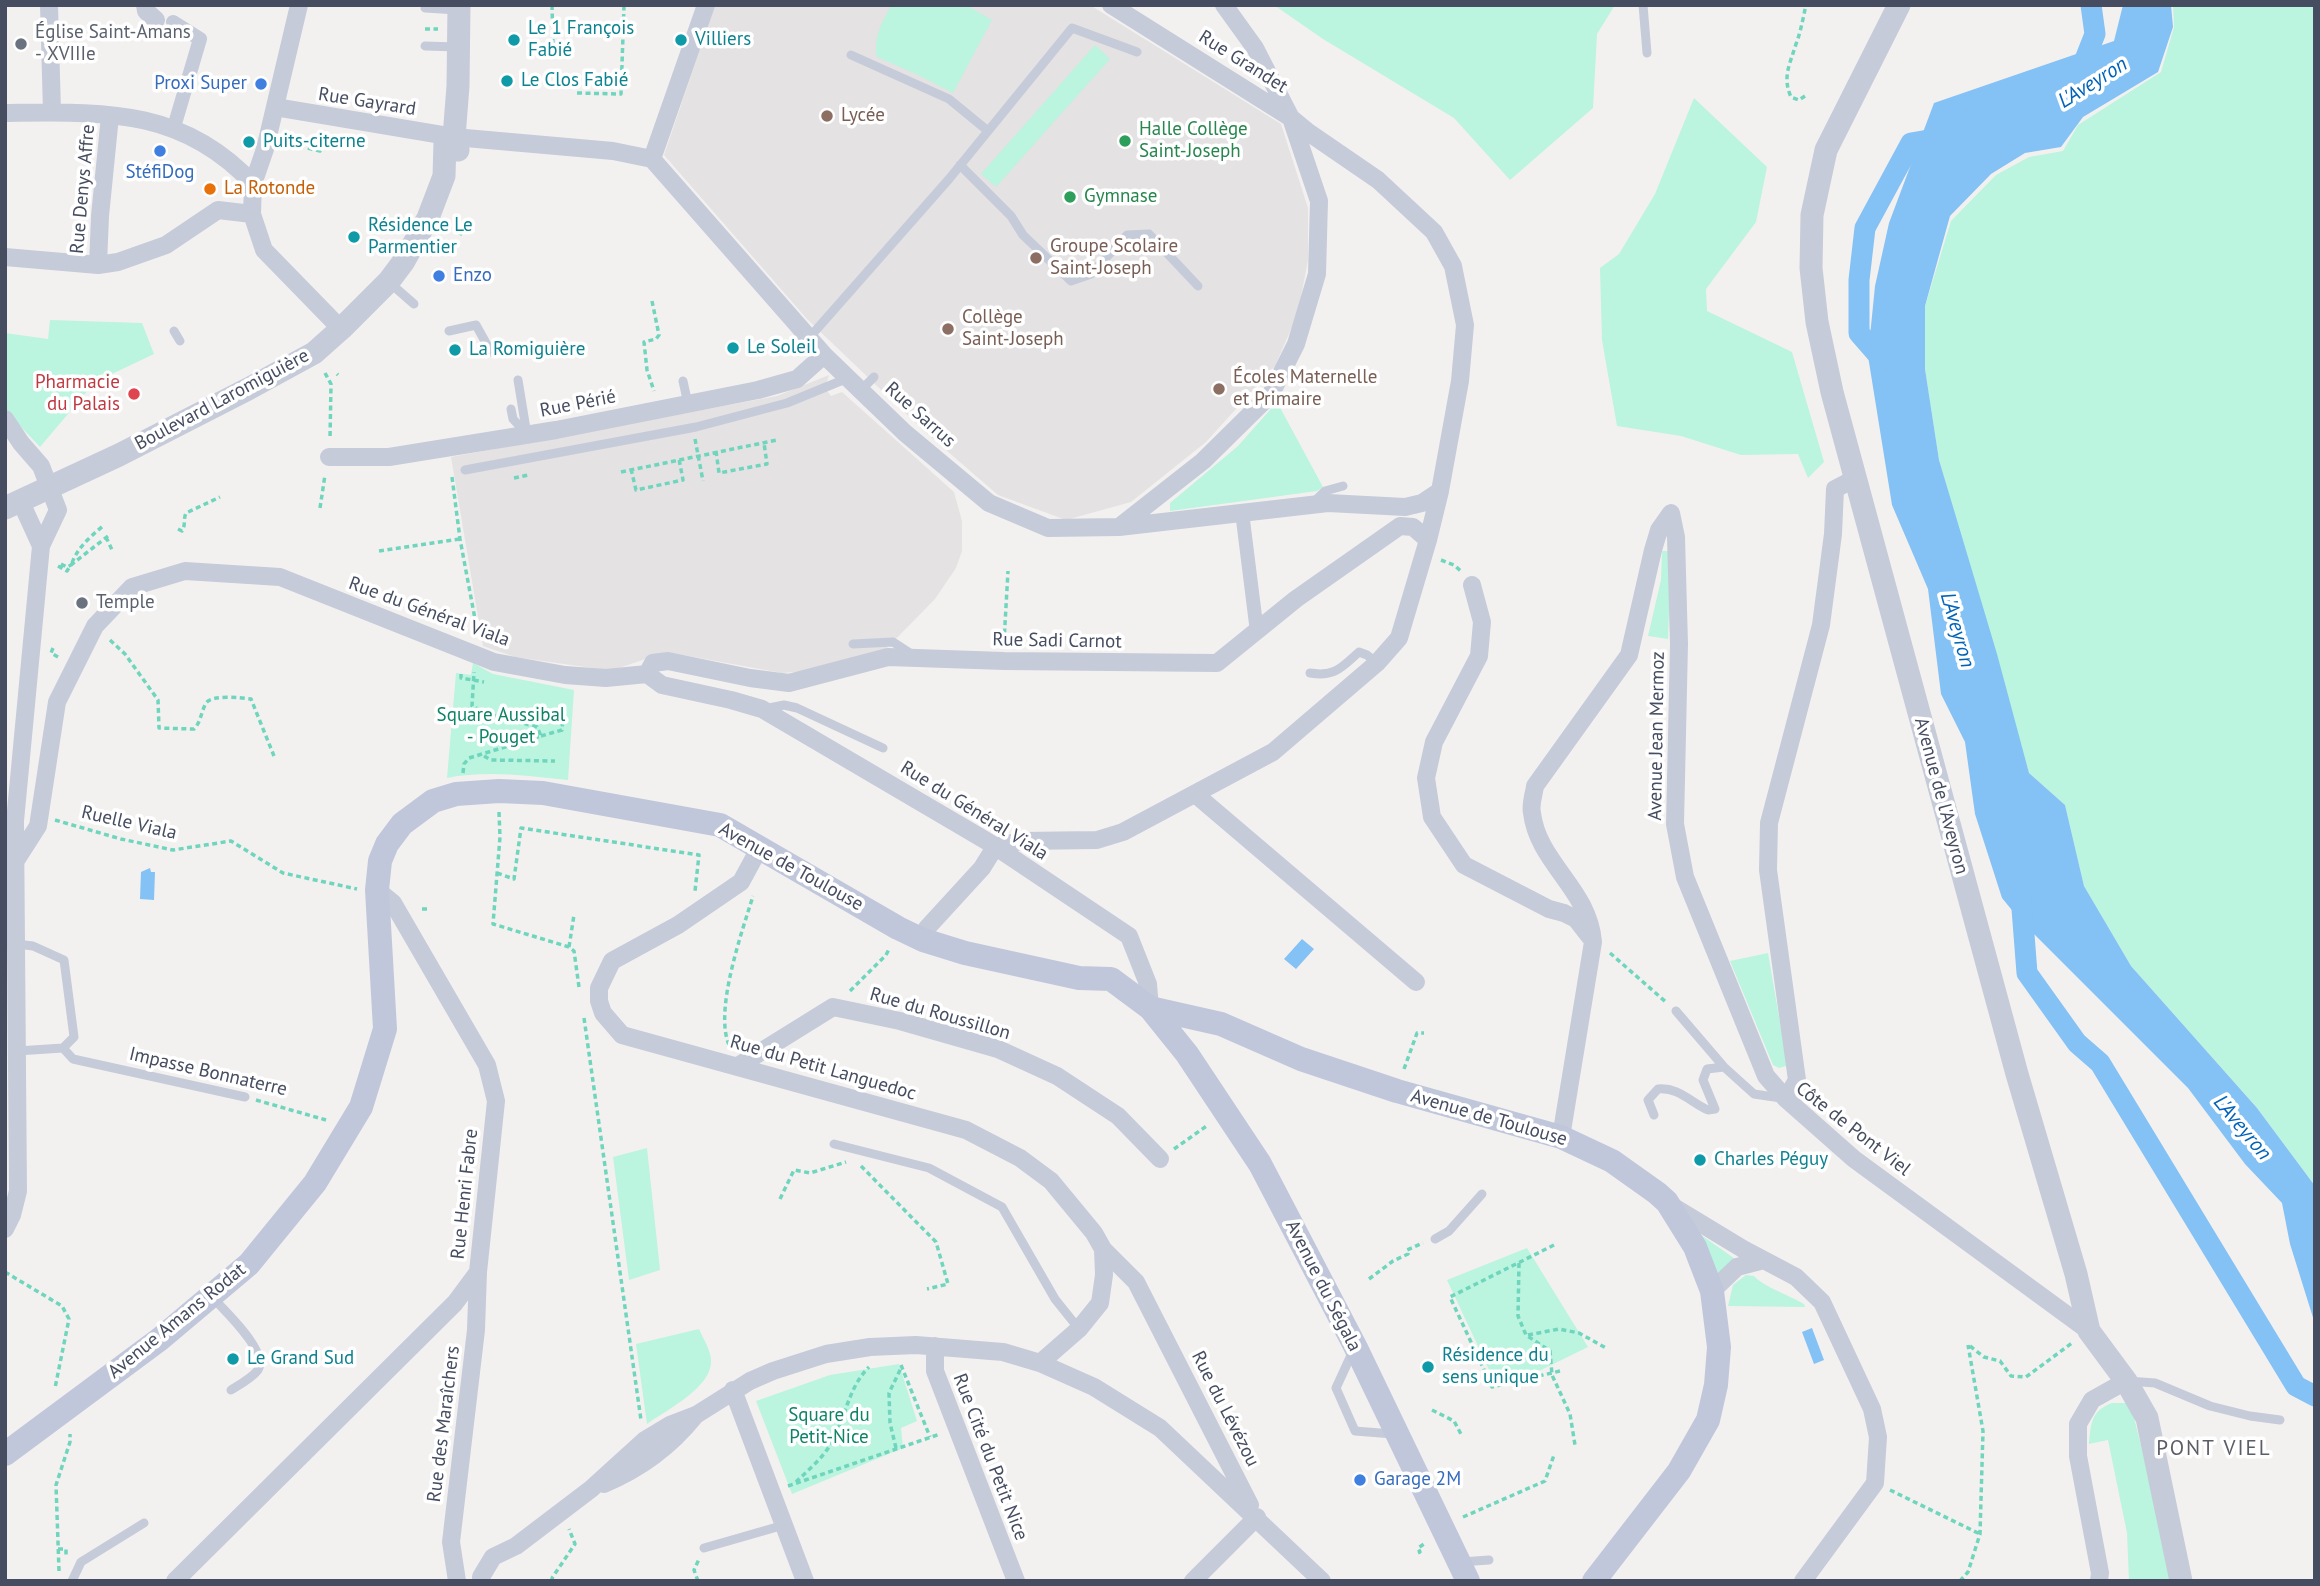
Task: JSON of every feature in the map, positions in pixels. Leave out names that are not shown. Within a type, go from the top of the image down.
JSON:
[{"type":"main road","name":"Avenue de Toulouse","points":[[414,813],[433,801],[456,794],[499,791],[543,793],[720,825],[923,940],[965,953],[1079,978],[1111,979],[1142,1004],[1221,1024],[1301,1059],[1397,1091],[1561,1137],[1612,1161],[1667,1202],[1695,1247],[1712,1291],[1719,1347],[1716,1385],[1708,1420],[1679,1471],[1594,1581]]},
{"type":"main road","name":"Avenue Amans Rodat","points":[[5,1454],[160,1339],[249,1264],[315,1183],[360,1107],[384,1029],[366,890],[387,844],[401,824],[414,813]]},
{"type":"main road","name":"Avenue du Ségala","points":[[1142,1004],[1187,1054],[1219,1117],[1260,1164],[1355,1346],[1463,1571]]},
{"type":"street","points":[[49,5],[52,112]]},
{"type":"street","points":[[299,5],[275,107],[269,150],[253,184],[252,214],[264,250],[341,329]]},
{"type":"street","points":[[459,8],[454,137],[613,150],[652,159],[706,5]]},
{"type":"street","name":"Rue Grandet","points":[[1111,5],[1272,95]]},
{"type":"street","name":"Rue Grandet","points":[[1119,527],[1203,461],[1271,394],[1296,344],[1317,274],[1319,201],[1291,118],[1272,95],[1255,48],[1224,5]]},
{"type":"street","name":"Avenue de l'Aveyron","points":[[1899,5],[1826,150],[1812,210],[1811,268],[1817,322],[1832,392],[2014,1062],[2076,1274],[2089,1331],[2126,1381],[2147,1419],[2181,1581]]},
{"type":"street","points":[[158,16],[200,39],[174,127]]},
{"type":"street","name":"Rue Gayrard","points":[[275,107],[454,137]]},
{"type":"street","points":[[5,113],[52,112],[110,116],[174,127],[236,166],[253,184]]},
{"type":"street","name":"Rue Denys Affre","points":[[98,265],[110,116]]},
{"type":"street","points":[[923,940],[928,928],[982,868],[995,847],[1021,841],[1097,840],[1123,832],[1273,752],[1377,663],[1399,638],[1440,491],[1460,381],[1465,325],[1453,266],[1434,232],[1378,180],[1291,118]]},
{"type":"street","name":"Boulevard Laromiguière","points":[[13,504],[119,455],[314,353],[389,282],[404,261],[428,218],[444,176],[445,142],[454,137]]},
{"type":"street","name":"Rue Sarrus","points":[[652,159],[824,355],[905,433],[989,503],[1048,528],[1119,527],[1328,503],[1405,507],[1422,503],[1440,491]]},
{"type":"street","points":[[5,257],[98,265],[118,262],[166,245],[218,210],[252,214]]},
{"type":"street","name":"Rue Périé","points":[[327,463],[389,457],[527,435],[758,390],[797,379],[824,355]]},
{"type":"street","points":[[5,419],[41,466],[58,510]]},
{"type":"street","points":[[5,1229],[12,1216],[18,1191],[17,1045],[11,1005],[16,944],[15,862],[19,761],[41,546],[75,474]]},
{"type":"street","points":[[1786,1098],[1797,1080],[1768,870],[1769,823],[1821,625],[1833,534],[1835,489],[1856,478]]},
{"type":"street","points":[[13,504],[41,546]]},
{"type":"street","points":[[1389,506],[1399,511],[1402,521],[1400,526],[1413,527],[1426,545]]},
{"type":"street","points":[[1241,512],[1257,632]]},
{"type":"street","name":"Avenue Jean Mermoz","points":[[1561,1137],[1600,946],[1583,902],[1538,839],[1531,811],[1535,786],[1629,655],[1653,550],[1659,530],[1671,513],[1676,537],[1679,644],[1675,824],[1685,877],[1766,1076],[1786,1098]]},
{"type":"street","name":"Rue Sadi Carnot","points":[[647,674],[653,663],[668,661],[789,683],[888,657],[1217,663],[1296,598],[1400,526]]},
{"type":"street","name":"Rue du Général Viala","points":[[15,862],[38,826],[57,702],[95,626],[132,587],[185,571],[279,578],[494,662],[565,675],[606,678],[647,674],[662,685],[762,709],[995,847],[1129,936],[1148,984],[1142,1004]]},
{"type":"street","points":[[1472,585],[1482,622],[1479,656],[1434,742],[1426,778],[1432,817],[1464,865],[1549,909],[1576,919],[1600,946]]},
{"type":"street","points":[[1195,794],[1416,982]]},
{"type":"street","name":"Rue du Petit Languedoc","points":[[760,847],[741,882],[678,925],[612,961],[599,988],[598,1001],[603,1013],[622,1035],[966,1130],[1020,1158],[1051,1181],[1094,1233],[1103,1249]]},
{"type":"street","name":"Rue Henri Fabre","points":[[175,1581],[455,1303],[478,1272],[496,1101],[487,1065],[393,903],[366,890]]},
{"type":"street","name":"Rue du Roussillon","points":[[738,1066],[833,1007],[900,1021],[998,1049],[1057,1076],[1118,1116],[1160,1158]]},
{"type":"street","name":"Côte de Pont Viel","points":[[1786,1098],[1854,1159],[2089,1331]]},
{"type":"street","points":[[1667,1202],[1796,1277],[1822,1302],[1872,1409],[1878,1437],[1875,1483],[1803,1581]]},
{"type":"street","points":[[1040,1363],[1079,1329],[1100,1303],[1104,1275],[1103,1249]]},
{"type":"street","name":"Rue du Lévézou","points":[[1103,1249],[1136,1282],[1257,1517]]},
{"type":"street","points":[[1712,1291],[1737,1267],[1763,1260]]},
{"type":"street","name":"Rue des Maraîchers","points":[[457,1581],[451,1542],[476,1330],[478,1272]]},
{"type":"street","points":[[478,1579],[502,1567],[516,1546],[591,1489],[645,1440],[670,1425],[696,1415],[733,1390],[773,1371],[826,1354],[893,1345],[1003,1352],[1040,1363],[1094,1387],[1160,1428],[1322,1581]]},
{"type":"street","name":"Rue Cité du Petit Nice","points":[[935,1346],[935,1371],[1016,1581]]},
{"type":"street","points":[[2099,1581],[2100,1573],[2078,1456],[2078,1424],[2092,1400],[2126,1381]]},
{"type":"street","points":[[733,1390],[805,1581]]},
{"type":"street","points":[[591,1489],[619,1478],[642,1464],[678,1438],[696,1415]]},
{"type":"street","points":[[1193,1581],[1257,1517]]},
{"type":"lane","points":[[1643,5],[1647,53]]},
{"type":"lane","points":[[425,8],[459,8]]},
{"type":"lane","points":[[809,338],[960,165],[1072,28],[1137,52]]},
{"type":"lane","points":[[425,46],[458,47]]},
{"type":"lane","points":[[851,55],[949,99],[988,131]]},
{"type":"lane","points":[[960,165],[1011,216],[1023,235],[1071,281],[1091,274],[1127,235],[1149,234],[1198,286]]},
{"type":"lane","points":[[389,282],[414,304]]},
{"type":"lane","points":[[449,331],[476,325],[491,352]]},
{"type":"lane","points":[[174,331],[180,341]]},
{"type":"lane","points":[[465,470],[696,427],[874,377]]},
{"type":"lane","points":[[518,380],[527,435]]},
{"type":"lane","points":[[683,381],[688,404]]},
{"type":"lane","points":[[511,409],[513,419],[527,435]]},
{"type":"lane","points":[[1312,504],[1325,491],[1343,486]]},
{"type":"lane","points":[[853,644],[893,642],[917,658]]},
{"type":"lane","points":[[1310,673],[1336,673],[1359,652],[1377,663]]},
{"type":"lane","points":[[762,709],[784,705],[797,708],[883,748]]},
{"type":"lane","points":[[16,944],[33,946],[64,960],[74,1037],[63,1048],[17,1045]]},
{"type":"lane","name":"Côte de Pont Viel","points":[[1676,1011],[1724,1067],[1754,1094],[1786,1098]]},
{"type":"lane","name":"Impasse Bonnaterre","points":[[63,1048],[73,1059],[245,1097]]},
{"type":"lane","points":[[1654,1115],[1648,1100],[1658,1089],[1678,1091],[1708,1111],[1715,1109],[1703,1080],[1707,1069],[1724,1067]]},
{"type":"lane","points":[[834,1144],[929,1168],[1002,1207],[1055,1299],[1079,1329]]},
{"type":"lane","points":[[1435,1238],[1449,1231],[1482,1194]]},
{"type":"lane","points":[[211,1296],[257,1349],[261,1362],[258,1371],[231,1390]]},
{"type":"lane","points":[[1355,1346],[1336,1388],[1355,1431],[1399,1435]]},
{"type":"lane","points":[[2126,1381],[2155,1383],[2210,1406],[2280,1420]]},
{"type":"lane","points":[[72,1581],[81,1562],[144,1523]]},
{"type":"lane","points":[[704,1548],[784,1525]]},
{"type":"lane","points":[[1463,1571],[1489,1560]]},
{"type":"path","points":[[552,5],[553,46]]},
{"type":"path","points":[[577,93],[621,94],[624,6],[599,5]]},
{"type":"path","points":[[1776,5],[1783,5]]},
{"type":"path","points":[[1805,96],[1799,100],[1791,97],[1785,85],[1787,68],[1797,43],[1806,5]]},
{"type":"path","points":[[282,142],[320,152],[328,145]]},
{"type":"path","points":[[652,301],[659,335],[656,339],[644,342],[647,370],[654,394]]},
{"type":"path","points":[[325,373],[331,384],[331,435]]},
{"type":"path","points":[[696,427],[703,481]]},
{"type":"path","points":[[621,472],[778,440]]},
{"type":"path","points":[[716,452],[719,473],[767,464],[764,443]]},
{"type":"path","points":[[631,469],[636,490],[683,480],[679,459]]},
{"type":"path","points":[[320,508],[327,463]]},
{"type":"path","points":[[450,469],[477,633]]},
{"type":"path","points":[[514,478],[527,475]]},
{"type":"path","points":[[178,529],[183,531],[185,527],[186,513],[220,497]]},
{"type":"path","points":[[71,565],[75,553],[103,526]]},
{"type":"path","points":[[59,564],[67,567],[71,565],[107,537],[113,552]]},
{"type":"path","points":[[379,551],[460,540]]},
{"type":"path","points":[[1426,545],[1433,557],[1454,565],[1472,585]]},
{"type":"path","points":[[1003,650],[1008,571]]},
{"type":"path","points":[[95,626],[125,654],[158,700],[159,728],[194,729],[199,724],[207,702],[213,699],[251,699],[274,756]]},
{"type":"path","points":[[473,667],[476,680],[471,698],[472,706],[486,713],[537,727],[541,736]]},
{"type":"path","points":[[461,674],[461,678],[484,682]]},
{"type":"path","points":[[463,783],[464,764],[469,758],[484,756],[562,730],[563,717],[559,715]]},
{"type":"path","points":[[484,756],[491,760],[555,761]]},
{"type":"path","points":[[499,809],[500,837],[493,924],[569,947],[574,951],[579,990]]},
{"type":"path","name":"Ruelle Viala","points":[[53,819],[121,839],[173,850],[231,841],[283,873],[366,890]]},
{"type":"path","points":[[497,873],[514,879],[521,828],[699,856],[694,900]]},
{"type":"path","points":[[738,1066],[725,1037],[724,1005],[749,910]]},
{"type":"path","points":[[569,947],[574,915]]},
{"type":"path","points":[[1600,946],[1676,1011]]},
{"type":"path","points":[[847,994],[886,955]]},
{"type":"path","points":[[583,1017],[645,1440]]},
{"type":"path","points":[[1397,1091],[1417,1033],[1424,1033]]},
{"type":"path","name":"Impasse Bonnaterre","points":[[245,1097],[349,1126]]},
{"type":"path","points":[[1160,1158],[1219,1117]]},
{"type":"path","points":[[780,1199],[794,1170],[810,1173],[854,1160],[936,1242],[948,1284],[927,1289]]},
{"type":"path","points":[[1370,1279],[1393,1261],[1408,1254],[1407,1250],[1435,1238]]},
{"type":"path","points":[[1554,1245],[1450,1297],[1492,1387],[1560,1371]]},
{"type":"path","points":[[1519,1263],[1518,1316],[1526,1335],[1550,1351],[1552,1375],[1570,1414],[1575,1445]]},
{"type":"path","points":[[5,1272],[62,1306],[69,1318],[54,1396]]},
{"type":"path","points":[[1526,1335],[1559,1329],[1579,1333],[1605,1348]]},
{"type":"path","points":[[1960,1581],[1968,1572],[1980,1534],[1983,1431],[1968,1345],[1984,1357],[2000,1361],[2011,1376],[2026,1377],[2089,1331]]},
{"type":"path","points":[[892,1365],[902,1364]]},
{"type":"path","points":[[902,1364],[930,1437]]},
{"type":"path","points":[[896,1448],[890,1423],[889,1393],[902,1364]]},
{"type":"path","points":[[795,1484],[829,1448],[858,1378],[870,1365],[860,1367]]},
{"type":"path","points":[[1432,1409],[1454,1421],[1462,1436]]},
{"type":"path","points":[[60,1581],[56,1485],[70,1442],[70,1433]]},
{"type":"path","points":[[773,1491],[943,1434]]},
{"type":"path","points":[[1463,1517],[1545,1481],[1554,1455]]},
{"type":"path","points":[[1875,1483],[1980,1534]]},
{"type":"path","points":[[553,1581],[552,1578],[576,1544],[568,1530],[579,1522]]},
{"type":"path","points":[[1418,1553],[1418,1548],[1424,1544]]},
{"type":"path","points":[[698,1581],[694,1570],[704,1548]]},
{"type":"path","points":[[58,1549],[66,1551]]},
{"type":"shaded area","name":"Groupe Scolaire Saint-Joseph","points":[[715,5],[1090,5],[1281,124],[1308,208],[1308,260],[1298,313],[1275,366],[1206,442],[1131,502],[1066,520],[998,495],[924,431],[807,319],[664,155]]},
{"type":"shaded area","points":[[829,375],[825,388],[831,396],[842,392],[954,492],[962,521],[962,551],[956,568],[935,599],[885,650],[807,671],[782,673],[666,652],[616,669],[599,669],[515,657],[483,646],[451,457],[777,396]]},
{"type":"green space","points":[[892,5],[966,5],[992,20],[953,93],[877,57],[877,36]]},
{"type":"green space","points":[[1274,5],[1615,5],[1597,34],[1593,108],[1510,180],[1454,118],[1323,39]]},
{"type":"green space","points":[[2173,5],[2315,5],[2315,1186],[2257,1108],[2131,966],[2084,886],[2065,805],[2029,773],[1939,460],[1925,369],[1925,306],[1951,221],[1996,175],[2029,157],[2063,151],[2078,125],[2161,72],[2174,27]]},
{"type":"green space","points":[[1095,45],[1110,59],[996,187],[981,174]]},
{"type":"green space","points":[[1694,98],[1767,167],[1756,222],[1706,289],[1707,311],[1792,352],[1824,462],[1808,478],[1798,454],[1741,455],[1681,436],[1617,426],[1602,340],[1600,268],[1619,254],[1655,194]]},
{"type":"green space","points":[[50,320],[142,323],[154,354],[95,382],[40,447],[5,410],[5,333],[48,339]]},
{"type":"green space","points":[[1277,402],[1323,487],[1317,491],[1170,511],[1170,503],[1238,446]]},
{"type":"green space","points":[[1662,551],[1668,551],[1668,639],[1648,636],[1661,580]]},
{"type":"green space","name":"Square Aussibal - Pouget","points":[[473,663],[493,674],[574,690],[568,780],[492,774],[447,778],[456,673],[471,675]]},
{"type":"green space","points":[[1768,953],[1786,1057],[1786,1066],[1779,1068],[1773,1065],[1730,961]]},
{"type":"green space","points":[[647,1148],[660,1270],[629,1280],[613,1157]]},
{"type":"green space","points":[[1694,1230],[1738,1261],[1715,1276]]},
{"type":"green space","points":[[1527,1248],[1588,1347],[1541,1370],[1492,1376],[1447,1280]]},
{"type":"green space","points":[[1746,1275],[1754,1276],[1805,1307],[1728,1306],[1733,1285]]},
{"type":"green space","points":[[699,1329],[711,1356],[710,1370],[687,1397],[647,1424],[636,1344]]},
{"type":"green space","name":"Square du Petit-Nice","points":[[899,1364],[917,1421],[901,1428],[903,1448],[792,1494],[756,1401],[830,1375]]},
{"type":"green space","points":[[2112,1403],[2126,1403],[2133,1414],[2171,1581],[2129,1581],[2127,1533],[2108,1440],[2089,1444],[2093,1419],[2100,1410]]},
{"type":"water","name":"L'Aveyron","points":[[2123,5],[2171,5],[2173,27],[2158,72],[2083,117],[2061,147],[2025,153],[1991,174],[1950,216],[1925,306],[1925,369],[1939,460],[1997,654],[2029,773],[2065,805],[2084,886],[2131,966],[2257,1108],[2315,1186],[2315,1324],[2290,1244],[2282,1203],[2245,1164],[2188,1088],[2020,920],[2002,898],[1975,814],[1965,742],[1941,694],[1928,589],[1892,505],[1868,356],[1875,286],[1889,223],[1934,103],[2114,41]]},
{"type":"water","points":[[150,868],[151,872],[155,872],[154,900],[140,899],[141,872]]},
{"type":"water","points":[[1302,939],[1314,949],[1296,969],[1284,959]]},
{"type":"water","points":[[1812,1328],[1824,1360],[1814,1364],[1802,1332]]},
{"type":"waterway","name":"L'Aveyron","points":[[2078,77],[2095,34],[2091,5]]},
{"type":"waterway","points":[[1886,364],[1859,333],[1859,280],[1865,228],[1911,143],[1946,137]]},
{"type":"waterway","points":[[2021,896],[2027,973],[2077,1043],[2100,1063],[2296,1386],[2315,1396]]},
{"type":"place","name":"Le 1 François Fabié","points":[[514,40]]},
{"type":"place","name":"Villiers","points":[[681,40]]},
{"type":"place","name":"Église Saint-Amans - XVIIIe","points":[[21,44]]},
{"type":"place","name":"Le Clos Fabié","points":[[507,81]]},
{"type":"place","name":"Proxi Super","points":[[261,84]]},
{"type":"place","name":"Lycée","points":[[827,116]]},
{"type":"place","name":"Halle Collège Saint-Joseph","points":[[1125,141]]},
{"type":"place","name":"Puits-citerne","points":[[249,142]]},
{"type":"place","name":"StéfiDog","points":[[160,151]]},
{"type":"place","name":"La Rotonde","points":[[210,189]]},
{"type":"place","name":"Gymnase","points":[[1070,197]]},
{"type":"place","name":"Résidence Le Parmentier","points":[[354,237]]},
{"type":"place","name":"Groupe Scolaire Saint-Joseph","points":[[1036,258]]},
{"type":"place","name":"Enzo","points":[[439,276]]},
{"type":"place","name":"Collège Saint-Joseph","points":[[948,329]]},
{"type":"place","name":"Le Soleil","points":[[733,348]]},
{"type":"place","name":"La Romiguière","points":[[455,350]]},
{"type":"place","name":"Écoles Maternelle et Primaire","points":[[1219,389]]},
{"type":"place","name":"Pharmacie du Palais","points":[[134,394]]},
{"type":"place","name":"Temple","points":[[82,603]]},
{"type":"place","name":"Charles Péguy","points":[[1700,1160]]},
{"type":"place","name":"Le Grand Sud","points":[[233,1359]]},
{"type":"place","name":"Résidence du sens unique","points":[[1428,1367]]},
{"type":"place","name":"Garage 2M","points":[[1360,1480]]},
{"type":"district","name":"PONT VIEL","points":[[2214,1449]]}]
